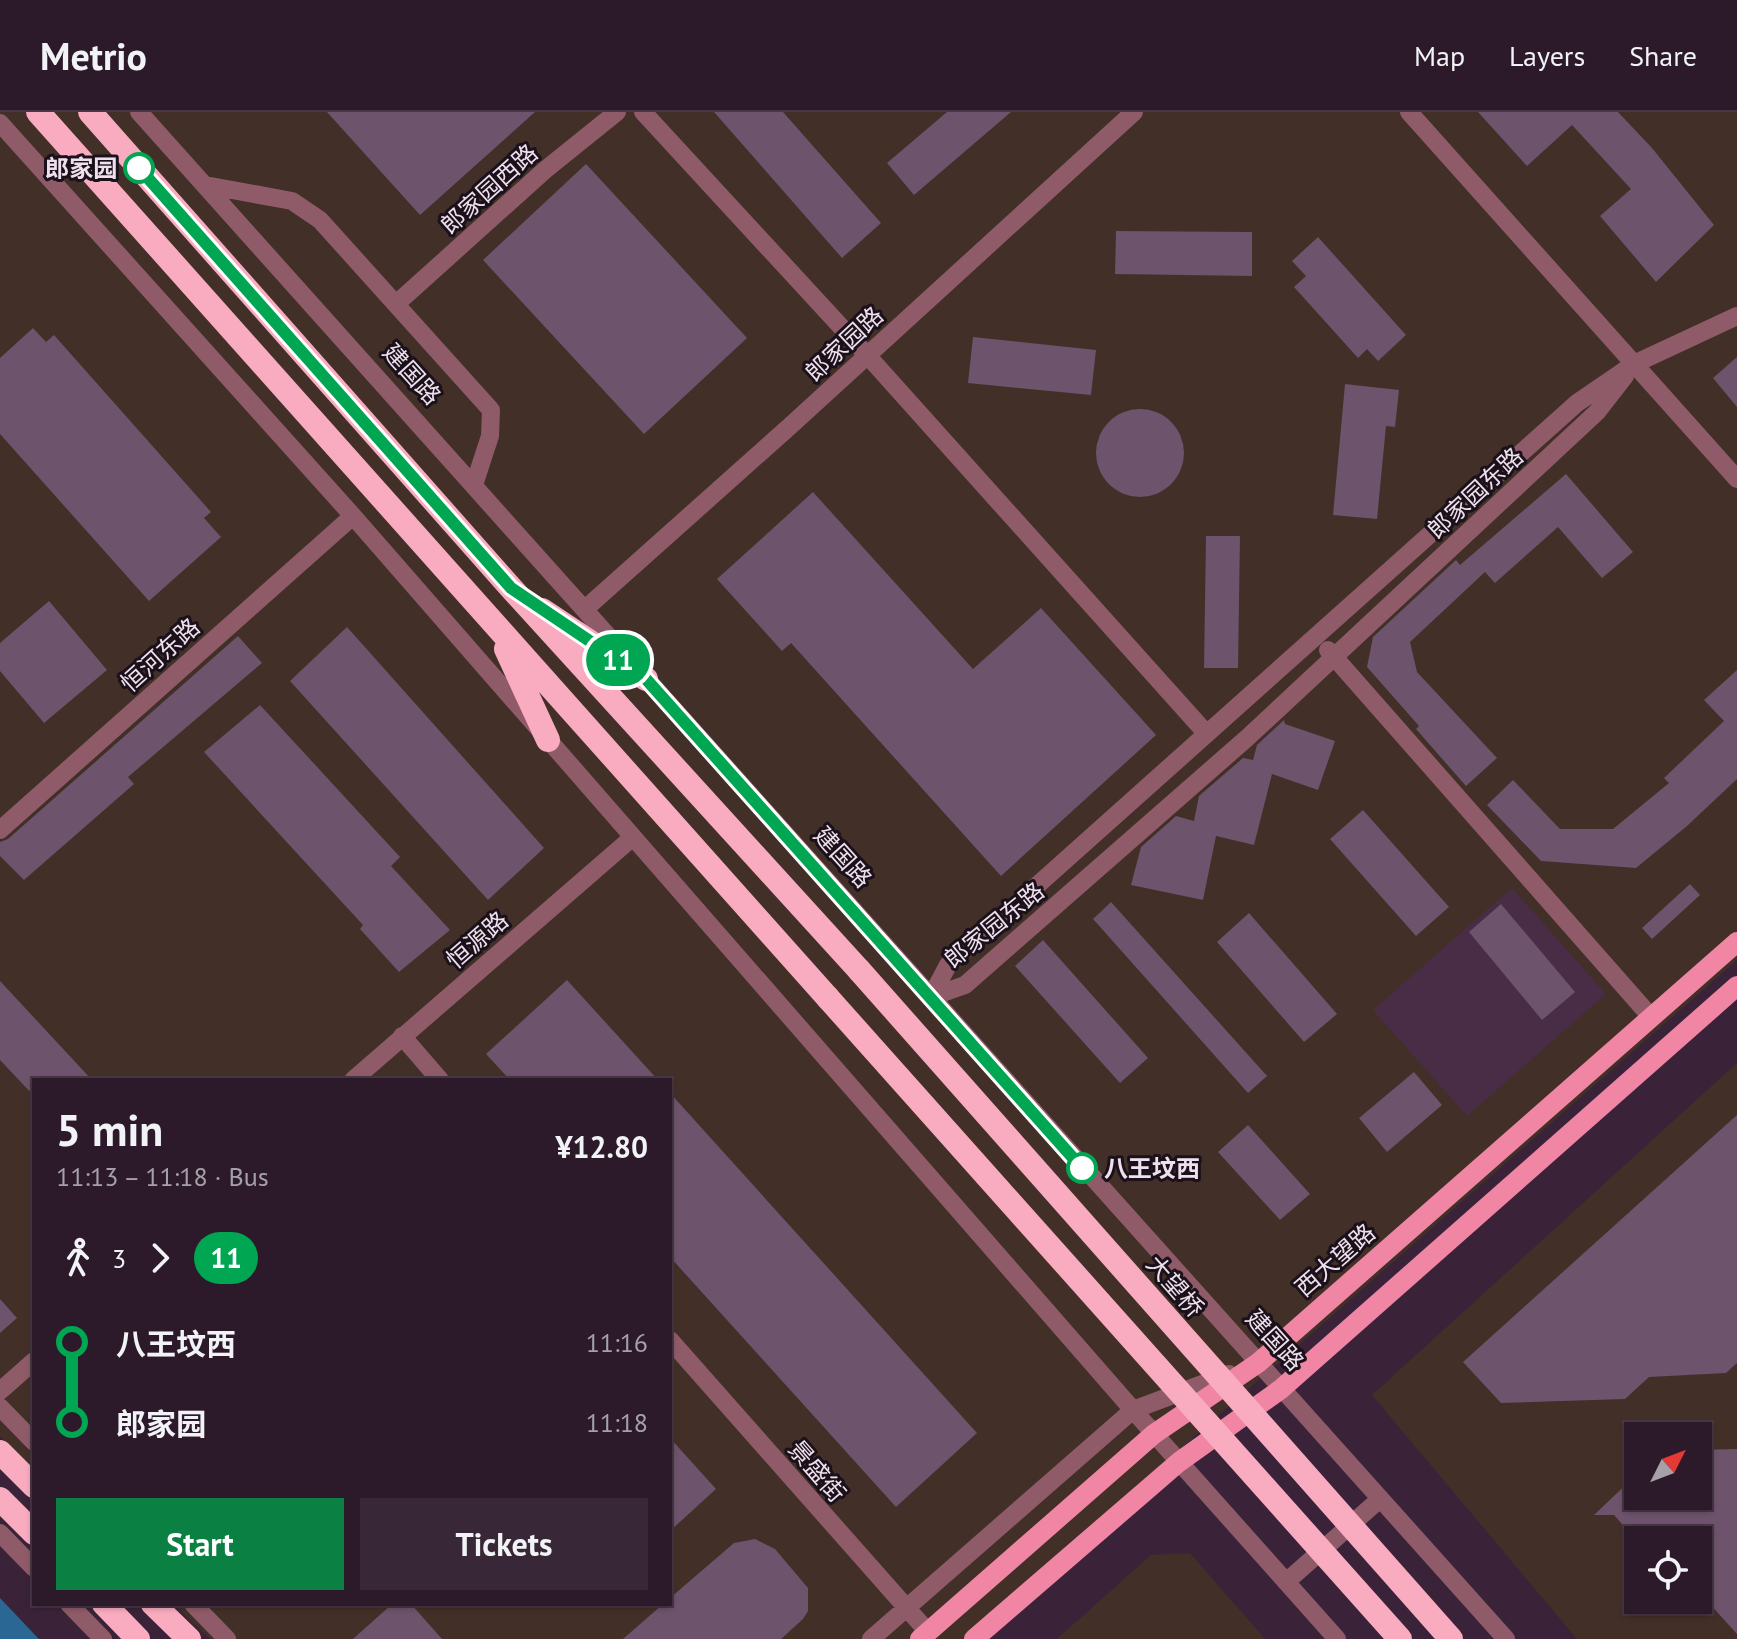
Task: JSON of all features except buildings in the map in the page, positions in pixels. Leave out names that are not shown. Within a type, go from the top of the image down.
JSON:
[{"type":"highway","points":[[38,112],[1400,1639]]},
{"type":"highway","points":[[90,112],[511,588],[646,679]]},
{"type":"highway","name":"大望桥","points":[[511,588],[859,970],[1451,1639]]},
{"type":"highway","points":[[495,625],[548,740]]},
{"type":"highway","points":[[0,1452],[32,1484]]},
{"type":"highway","points":[[0,1499],[32,1531]]},
{"type":"highway","points":[[106,1606],[138,1639]]},
{"type":"highway","points":[[155,1606],[189,1639]]},
{"type":"main road","name":"西大望路","points":[[1258,1363],[1737,942]]},
{"type":"main road","points":[[974,1639],[1179,1462],[1281,1389],[1737,986]]},
{"type":"main road","points":[[924,1636],[1154,1434],[1258,1363]]},
{"type":"street","name":"建国路","points":[[139,112],[1506,1639]]},
{"type":"street","name":"郎家园西路","points":[[396,304],[545,170],[617,112]]},
{"type":"street","points":[[643,112],[867,355],[1206,733]]},
{"type":"street","name":"郎家园路","points":[[585,609],[1134,112]]},
{"type":"street","points":[[1409,112],[1737,479]]},
{"type":"street","points":[[0,123],[353,516],[1154,1434],[1337,1639]]},
{"type":"street","points":[[205,185],[292,201],[320,220],[396,304],[491,410],[490,436],[474,485]]},
{"type":"street","name":"郎家园东路","points":[[931,997],[948,965],[1577,403],[1634,364],[1737,316]]},
{"type":"street","name":"郎家园东路","points":[[931,997],[965,985],[1247,738],[1597,412],[1634,364]]},
{"type":"street","name":"恒河东路","points":[[0,830],[353,516]]},
{"type":"street","points":[[1316,636],[1651,1017]]},
{"type":"street","name":"恒源路","points":[[355,1078],[633,837]]},
{"type":"street","points":[[402,1036],[438,1078]]},
{"type":"street","name":"景盛街","points":[[672,1342],[907,1608],[924,1636]]},
{"type":"street","points":[[0,1391],[32,1363]]},
{"type":"street","name":"西大望路","points":[[871,1639],[1133,1410],[1258,1363]]},
{"type":"street","points":[[0,1407],[32,1440]]},
{"type":"street","points":[[1286,1582],[1380,1499]]},
{"type":"street","points":[[0,1533],[32,1566]]},
{"type":"street","points":[[71,1606],[103,1639]]},
{"type":"street","points":[[195,1606],[227,1639]]},
{"type":"shaded area","points":[[0,112],[1737,112],[1737,960],[964,1639],[210,1639],[175,1606],[672,1606],[672,1078],[32,1078],[32,1467],[0,1436]]},
{"type":"shaded area","points":[[1512,888],[1606,994],[1467,1116],[1373,1010]]},
{"type":"shaded area","points":[[1737,1063],[1737,1639],[1577,1639],[1372,1395]]},
{"type":"shaded area","points":[[1190,1553],[1265,1639],[1057,1639],[1151,1555]]},
{"type":"water","points":[[0,1598],[36,1636],[39,1639],[0,1639]]},
{"type":"bus line","name":"11","points":[[139,168],[511,588],[646,679],[1082,1168]]},
{"type":"place","name":"郎家园","points":[[139,168]]},
{"type":"place","name":"八王坟西","points":[[1082,1168]]}]
